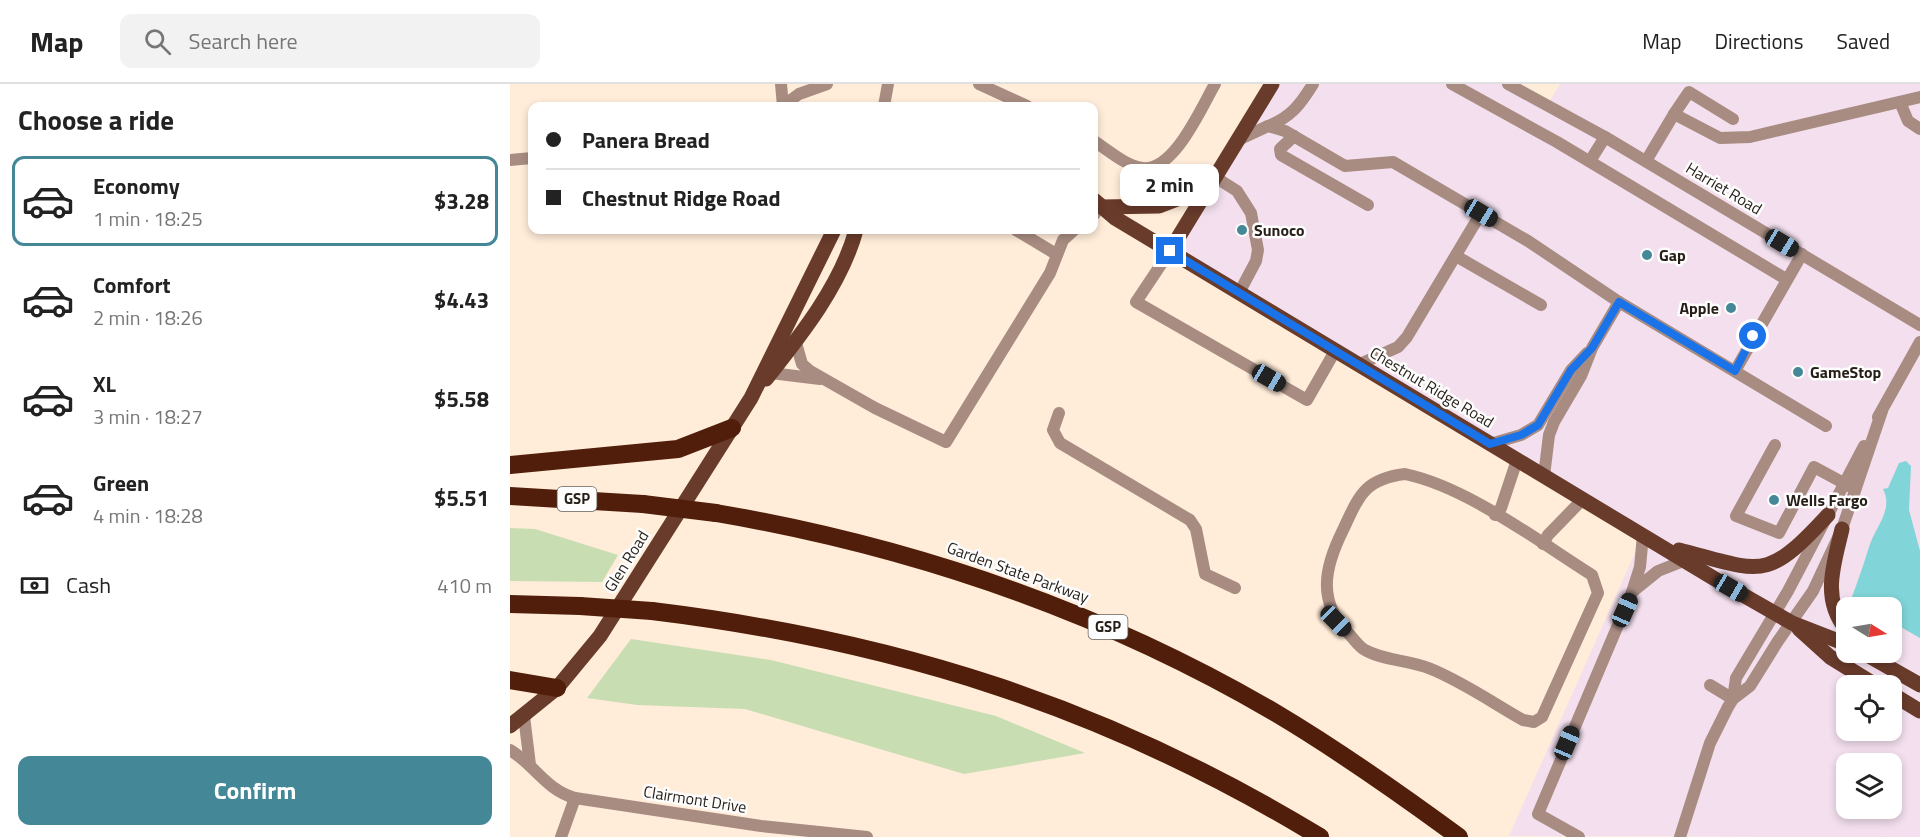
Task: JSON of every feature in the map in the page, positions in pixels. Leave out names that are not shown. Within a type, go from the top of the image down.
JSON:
[{"type":"highway","points":[[510,465],[671,451],[732,428]]},
{"type":"highway","name":"Garden State Parkway","points":[[510,496],[643,504],[780,524],[910,555],[1037,597],[1158,650],[1275,713],[1387,785],[1459,837]]},
{"type":"highway","points":[[510,604],[652,611],[730,621],[828,639],[976,678],[1081,716],[1162,751],[1269,807],[1320,837]]},
{"type":"highway","points":[[510,680],[557,688]]},
{"type":"main road","points":[[1170,251],[1272,84]]},
{"type":"main road","points":[[1098,209],[1158,206],[1212,182]]},
{"type":"main road","name":"Chestnut Ridge Road","points":[[1098,210],[1792,623],[1836,640]]},
{"type":"main road","name":"Glen Road","points":[[510,726],[557,688],[600,636],[751,398],[832,234]]},
{"type":"main road","name":"Glen Road","points":[[751,398],[796,343],[856,234]]},
{"type":"main road","points":[[1662,546],[1742,566],[1765,566],[1793,552],[1828,515]]},
{"type":"main road","points":[[1836,614],[1831,593],[1842,529]]},
{"type":"main road","name":"Chestnut Ridge Road","points":[[1792,623],[1830,657],[1859,675]]},
{"type":"main road","points":[[1882,663],[1920,685]]},
{"type":"main road","points":[[1902,700],[1920,711]]},
{"type":"street","points":[[781,84],[783,102]]},
{"type":"street","points":[[789,102],[799,94],[827,84]]},
{"type":"street","points":[[885,102],[888,84]]},
{"type":"street","points":[[979,84],[1018,102]]},
{"type":"street","points":[[1098,143],[1139,167],[1154,167],[1164,163],[1172,155],[1215,84]]},
{"type":"street","points":[[1236,141],[1290,115],[1313,84]]},
{"type":"street","points":[[1452,84],[1590,161],[1786,279]]},
{"type":"street","name":"Harriet Road","points":[[1508,84],[1605,137],[1920,325]]},
{"type":"street","points":[[1646,161],[1692,88],[1733,119]]},
{"type":"street","points":[[1674,114],[1720,138],[1750,137],[1920,97]]},
{"type":"street","points":[[1900,102],[1908,121],[1920,129]]},
{"type":"street","points":[[1268,126],[1294,136],[1346,166],[1393,162],[1481,213],[1619,302],[1826,426]]},
{"type":"street","points":[[1294,136],[1280,149],[1281,154],[1368,205]]},
{"type":"street","points":[[1590,161],[1605,137]]},
{"type":"street","points":[[510,160],[528,158]]},
{"type":"street","points":[[1212,182],[1237,190],[1251,213],[1258,250],[1256,261],[1239,293]]},
{"type":"street","points":[[1360,364],[1398,347],[1414,327],[1481,213]]},
{"type":"street","points":[[1023,234],[1056,254]]},
{"type":"street","points":[[796,343],[802,364],[822,379],[875,408],[946,442],[1050,273],[1063,235]]},
{"type":"street","points":[[1170,251],[1136,303],[1306,400],[1335,351]]},
{"type":"street","points":[[1735,371],[1802,254]]},
{"type":"street","points":[[1456,256],[1541,305]]},
{"type":"street","points":[[1544,477],[1549,435],[1581,376],[1592,348],[1619,302]]},
{"type":"street","points":[[1733,699],[1750,686],[1778,641],[1814,591],[1842,529],[1850,486],[1882,411],[1920,342]]},
{"type":"street","points":[[1490,444],[1521,435],[1538,425],[1571,370],[1592,348]]},
{"type":"street","points":[[771,373],[822,379]]},
{"type":"street","points":[[1059,413],[1053,430],[1060,444],[1190,520],[1196,529],[1205,574],[1234,588]]},
{"type":"street","points":[[1774,446],[1736,516],[1779,533],[1814,467],[1850,486]]},
{"type":"street","points":[[1495,515],[1501,508],[1517,460]]},
{"type":"street","points":[[1406,474],[1434,481],[1495,515],[1592,575],[1598,593],[1542,717],[1534,722],[1523,720],[1432,669],[1365,650],[1336,621],[1327,602],[1327,579],[1335,545],[1361,493],[1374,482],[1388,476],[1406,474]]},
{"type":"street","points":[[1680,837],[1710,743],[1733,699],[1736,678],[1775,613],[1828,515],[1850,486]]},
{"type":"street","points":[[1543,544],[1555,527],[1583,499]]},
{"type":"street","points":[[1579,837],[1538,814],[1632,592],[1640,567],[1643,535]]},
{"type":"street","points":[[1632,592],[1658,571],[1686,560]]},
{"type":"street","points":[[1710,685],[1733,699]]},
{"type":"street","points":[[524,716],[530,765]]},
{"type":"street","name":"Clairmont Drive","points":[[510,750],[530,765],[547,785],[575,798],[759,832],[867,837]]},
{"type":"street","points":[[561,837],[575,798]]},
{"type":"shaded area","points":[[1272,84],[1508,84],[1547,106],[1560,84],[1920,84],[1920,837],[1509,836],[1643,535],[1170,251]]},
{"type":"green space","points":[[510,528],[535,529],[618,555],[602,582],[510,581]]},
{"type":"green space","points":[[631,639],[771,660],[996,716],[1085,753],[964,774],[745,709],[637,705],[587,698]]},
{"type":"water","points":[[1906,461],[1911,466],[1909,510],[1920,551],[1920,638],[1902,628],[1902,597],[1852,597],[1885,511],[1886,497],[1883,489],[1888,488],[1899,463]]},
{"type":"place","name":"Sunoco","points":[[1242,230]]},
{"type":"place","name":"Gap","points":[[1647,255]]},
{"type":"place","name":"Apple","points":[[1731,308]]},
{"type":"place","name":"GameStop","points":[[1798,372]]},
{"type":"place","name":"Wells Fargo","points":[[1774,500]]},
{"type":"route","points":[[1170,251],[1490,444],[1521,435],[1538,425],[1571,370],[1592,348],[1619,302],[1735,371],[1753,336]]}]
